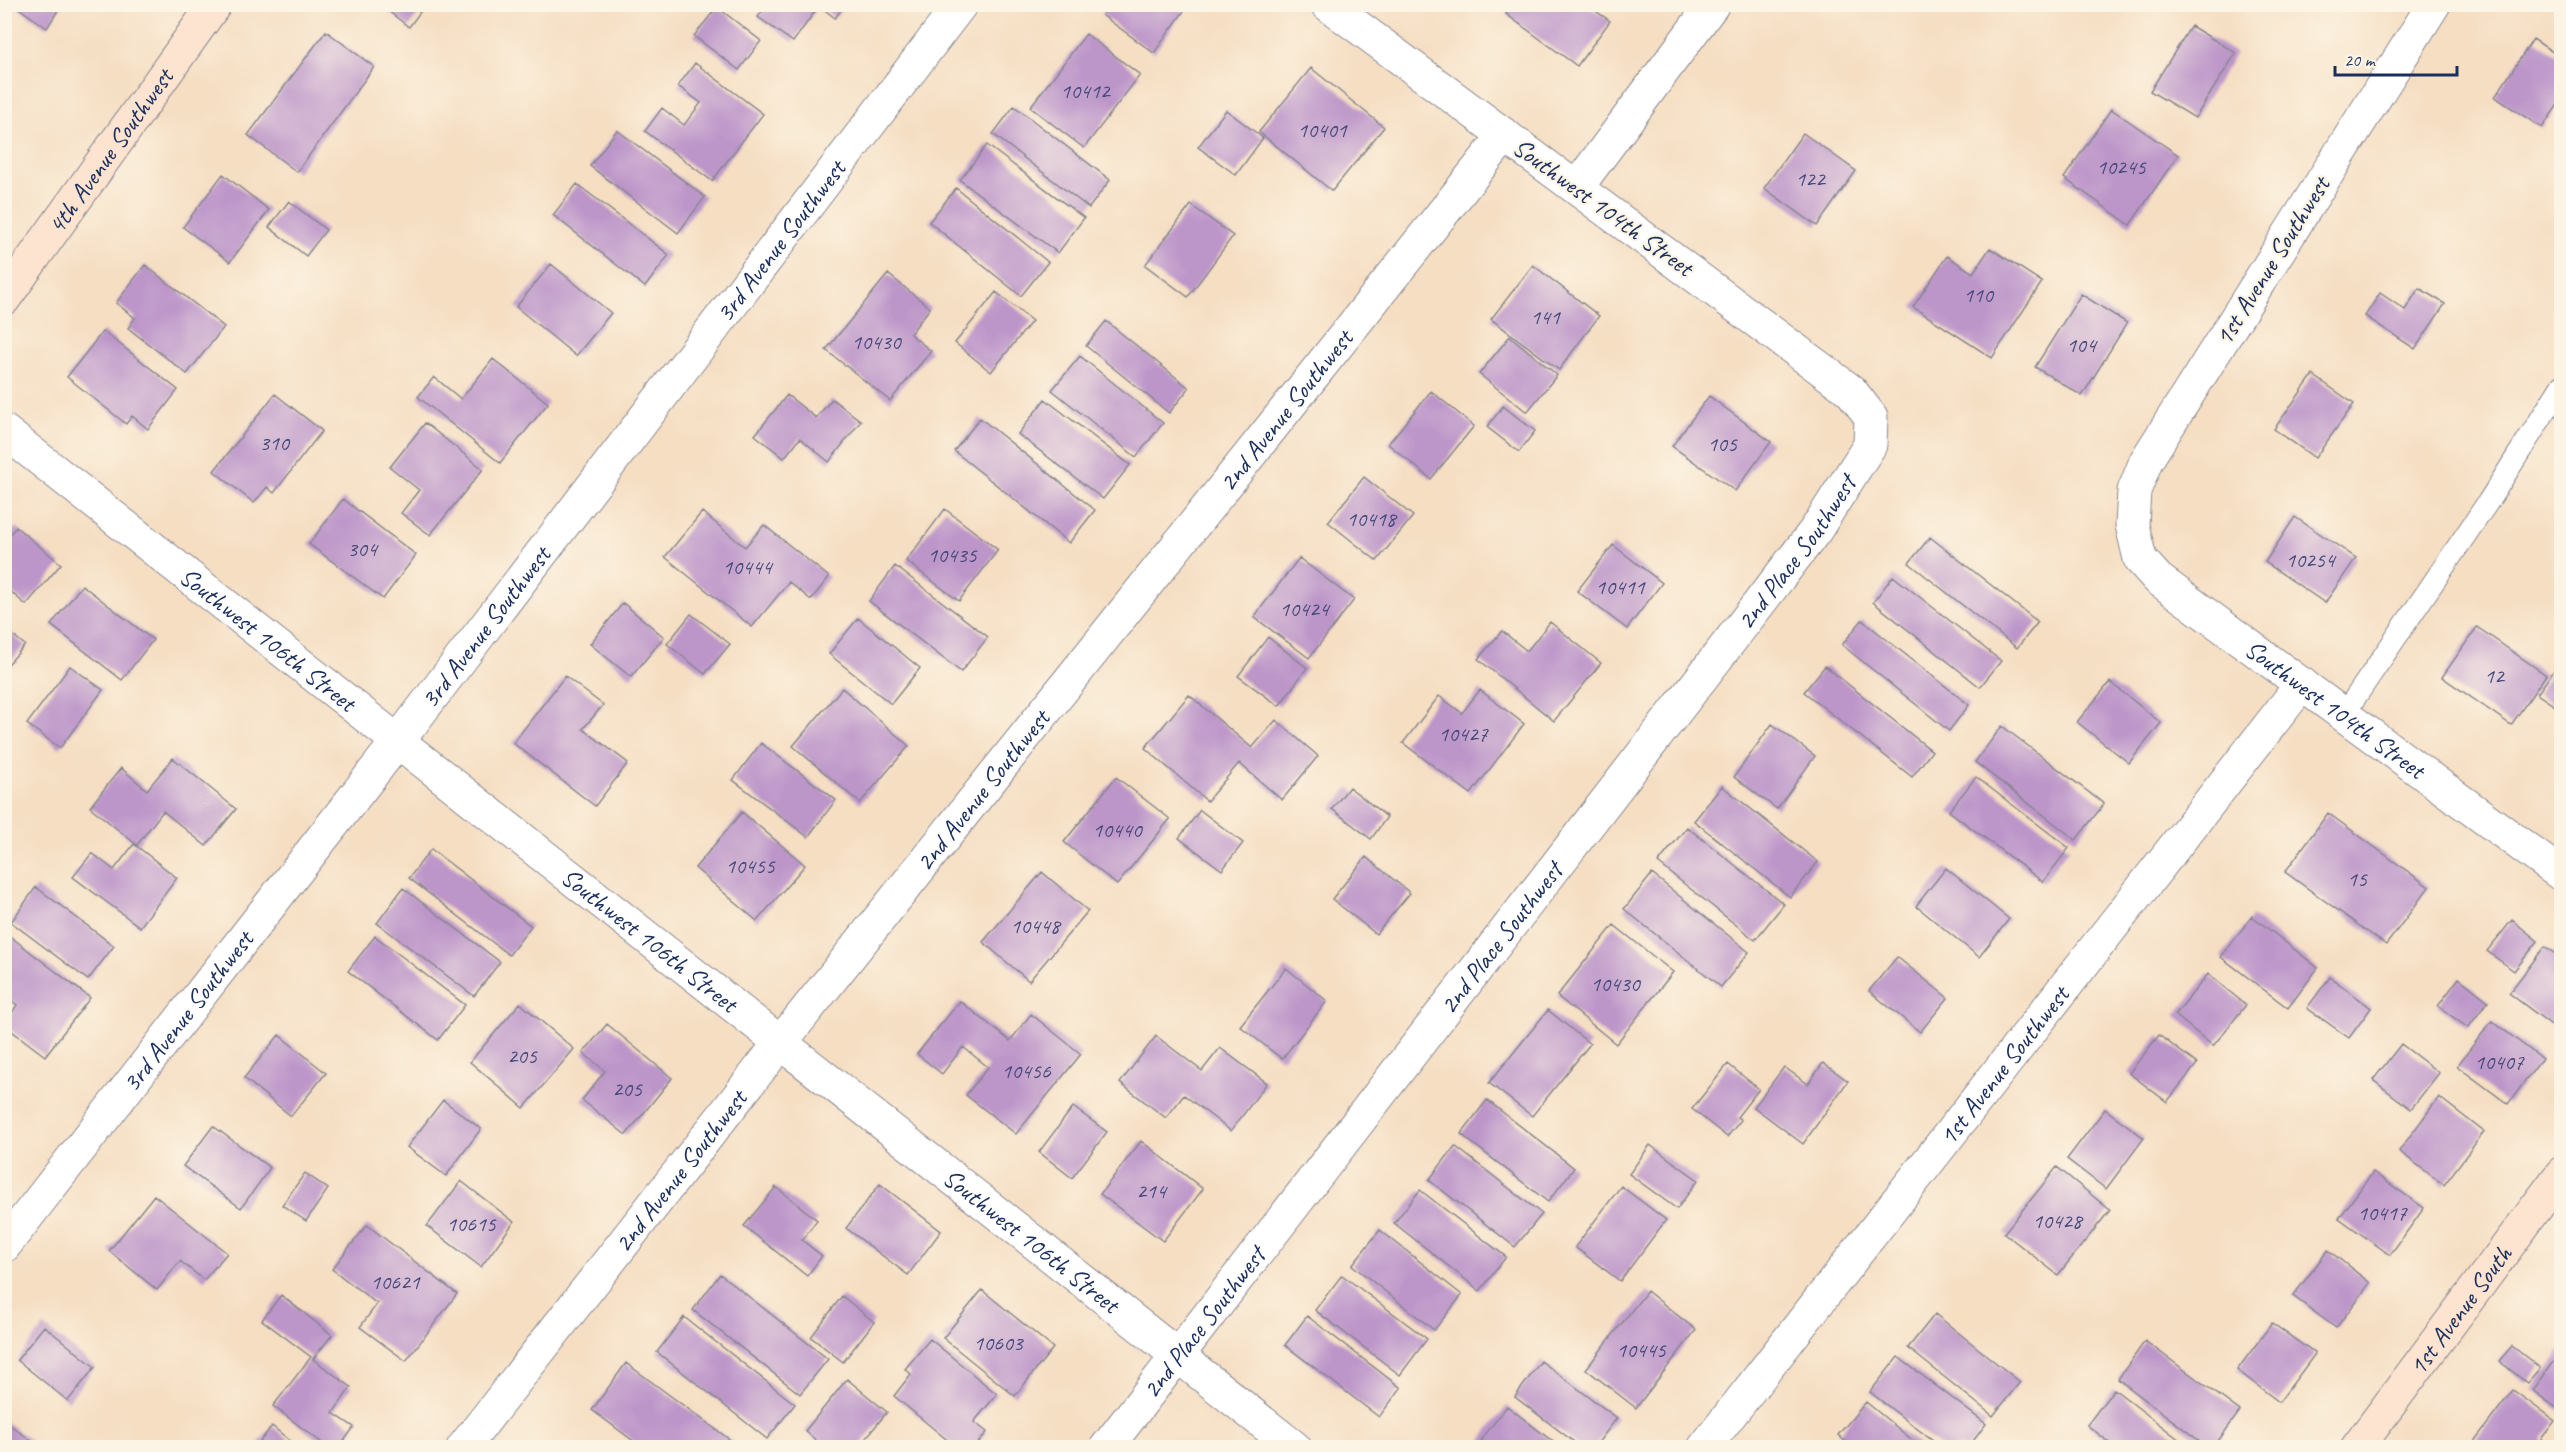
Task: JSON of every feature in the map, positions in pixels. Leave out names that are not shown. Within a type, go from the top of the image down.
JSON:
[{"type":"street","name":"4th Avenue Southwest","points":[[4,299],[215,4]]},
{"type":"street","name":"3rd Avenue Southwest","points":[[4,1246],[398,741],[961,4]]},
{"type":"street","points":[[1577,187],[1713,4]]},
{"type":"street","name":"1st Avenue Southwest","points":[[2132,525],[2134,491],[2146,461],[2434,4]]},
{"type":"street","name":"Southwest 104th Street","points":[[1334,7],[1851,391],[1871,417]]},
{"type":"street","name":"2nd Avenue Southwest","points":[[463,1448],[781,1042],[1505,135]]},
{"type":"street","name":"2nd Place Southwest","points":[[1106,1448],[1815,531],[1870,445],[1871,417]]},
{"type":"street","name":"Southwest 106th Street","points":[[4,431],[1295,1448]]},
{"type":"street","name":"Southwest 104th Street","points":[[2132,525],[2140,559],[2158,579],[2562,875]]},
{"type":"street","name":"1st Avenue Southwest","points":[[1704,1448],[2302,684]]},
{"type":"street","name":"1st Avenue South","points":[[2357,1448],[2562,1173]]},
{"type":"lane","points":[[2343,714],[2488,502],[2562,385]]},
{"type":"building","points":[[13,4],[62,4],[47,28]]},
{"type":"building","points":[[379,4],[426,4],[409,27]]},
{"type":"building","points":[[767,4],[809,4],[816,10],[793,42],[758,17]]},
{"type":"building","points":[[817,4],[846,4],[835,18]]},
{"type":"building","points":[[1109,4],[1189,4],[1154,53],[1102,15]]},
{"type":"building","points":[[1513,5],[1587,5],[1610,21],[1577,66],[1506,14]]},
{"type":"building","points":[[717,7],[761,41],[739,70],[694,36]]},
{"type":"building","points":[[2191,26],[2236,53],[2195,118],[2150,91]]},
{"type":"building","points":[[326,31],[374,67],[297,172],[248,135]]},
{"type":"building","points":[[1086,34],[1140,75],[1084,148],[1030,107]]},
{"type":"building","points":[[2533,39],[2562,58],[2562,99],[2542,128],[2495,97]]},
{"type":"building","points":[[695,63],[763,114],[712,181],[645,131],[662,108],[684,125],[701,103],[678,86]]},
{"type":"building","points":[[1311,68],[1384,127],[1332,191],[1259,132]]},
{"type":"building","points":[[1014,106],[1110,180],[1089,208],[993,134]]},
{"type":"building","points":[[2111,109],[2178,155],[2130,225],[2064,178]]},
{"type":"building","points":[[1226,110],[1263,138],[1236,175],[1198,147]]},
{"type":"building","points":[[617,130],[705,197],[678,233],[590,166]]},
{"type":"building","points":[[1803,133],[1856,171],[1817,226],[1764,188]]},
{"type":"building","points":[[987,145],[1084,218],[1058,253],[960,180]]},
{"type":"building","points":[[223,174],[269,210],[230,262],[183,227]]},
{"type":"building","points":[[577,184],[669,255],[645,287],[553,215]]},
{"type":"building","points":[[956,188],[1048,262],[1021,296],[929,222]]},
{"type":"building","points":[[289,201],[326,230],[306,256],[269,227]]},
{"type":"building","points":[[1191,205],[1233,236],[1188,297],[1145,265]]},
{"type":"building","points":[[1990,248],[2042,282],[1992,358],[1913,307],[1947,256],[1973,273]]},
{"type":"building","points":[[551,264],[611,313],[576,356],[516,307]]},
{"type":"building","points":[[145,265],[224,327],[187,374],[128,328],[135,318],[116,303]]},
{"type":"building","points":[[1533,265],[1599,316],[1559,370],[1491,319]]},
{"type":"building","points":[[888,274],[930,308],[910,334],[931,351],[890,401],[826,350]]},
{"type":"building","points":[[2419,288],[2445,304],[2415,349],[2365,316],[2380,293],[2405,310]]},
{"type":"building","points":[[996,292],[1032,321],[991,372],[955,343]]},
{"type":"building","points":[[2081,294],[2127,323],[2082,396],[2035,367]]},
{"type":"building","points":[[1106,321],[1189,388],[1169,413],[1086,346]]},
{"type":"building","points":[[103,331],[178,390],[148,429],[132,416],[126,424],[67,377]]},
{"type":"building","points":[[1510,336],[1557,375],[1527,412],[1479,374]]},
{"type":"building","points":[[1080,356],[1163,423],[1136,457],[1052,390]]},
{"type":"building","points":[[493,359],[548,403],[500,463],[418,397],[434,377],[461,399]]},
{"type":"building","points":[[2313,375],[2354,404],[2315,458],[2274,429]]},
{"type":"building","points":[[1431,391],[1474,426],[1431,479],[1388,444]]},
{"type":"building","points":[[275,394],[322,431],[274,493],[267,487],[254,503],[214,471]]},
{"type":"building","points":[[787,395],[816,418],[832,399],[861,421],[829,462],[800,438],[784,458],[755,435]]},
{"type":"building","points":[[1709,396],[1771,442],[1735,491],[1672,446]]},
{"type":"building","points":[[1045,399],[1130,465],[1103,499],[1018,434]]},
{"type":"building","points":[[1503,406],[1535,431],[1519,452],[1487,427]]},
{"type":"building","points":[[980,418],[1095,510],[1069,543],[954,451]]},
{"type":"building","points":[[425,423],[483,469],[430,535],[401,513],[419,490],[390,467]]},
{"type":"building","points":[[1364,477],[1413,516],[1377,561],[1328,522]]},
{"type":"building","points":[[343,499],[416,555],[383,599],[309,544]]},
{"type":"building","points":[[945,509],[998,550],[959,601],[906,561]]},
{"type":"building","points":[[702,512],[745,547],[764,525],[829,577],[811,600],[789,582],[752,627],[665,557]]},
{"type":"building","points":[[2295,517],[2356,558],[2325,603],[2265,562]]},
{"type":"building","points":[[16,527],[61,564],[26,605],[4,586],[4,541]]},
{"type":"building","points":[[1930,537],[2038,622],[2017,648],[1909,563]]},
{"type":"building","points":[[1613,545],[1662,583],[1627,629],[1577,591]]},
{"type":"building","points":[[1299,558],[1354,600],[1309,658],[1254,617]]},
{"type":"building","points":[[895,566],[988,637],[961,672],[869,601]]},
{"type":"building","points":[[1893,576],[2001,661],[1980,687],[1873,602]]},
{"type":"building","points":[[82,585],[153,640],[122,680],[51,625]]},
{"type":"building","points":[[623,603],[664,637],[631,677],[590,644]]},
{"type":"building","points":[[691,614],[730,644],[705,674],[667,644]]},
{"type":"building","points":[[858,618],[920,668],[891,704],[829,654]]},
{"type":"building","points":[[1862,620],[1969,705],[1949,731],[1842,645]]},
{"type":"building","points":[[1550,622],[1601,663],[1554,721],[1478,659],[1502,631],[1527,651]]},
{"type":"building","points":[[2477,627],[2546,675],[2511,725],[2442,677]]},
{"type":"building","points":[[4,628],[25,645],[4,669]]},
{"type":"building","points":[[1268,637],[1307,668],[1279,706],[1238,676]]},
{"type":"building","points":[[2562,659],[2562,703],[2558,708],[2537,694]]},
{"type":"building","points":[[70,666],[103,690],[60,748],[27,724]]},
{"type":"building","points":[[1825,666],[1932,751],[1912,777],[1804,692]]},
{"type":"building","points":[[565,676],[603,705],[583,729],[628,763],[595,806],[513,743]]},
{"type":"building","points":[[2110,682],[2161,723],[2129,763],[2077,722]]},
{"type":"building","points":[[842,688],[909,746],[860,803],[793,746]]},
{"type":"building","points":[[1480,690],[1524,724],[1471,794],[1403,743],[1439,696],[1462,713]]},
{"type":"building","points":[[1189,695],[1252,748],[1276,720],[1318,756],[1282,800],[1239,763],[1207,801],[1145,748]]},
{"type":"building","points":[[1772,724],[1815,756],[1777,809],[1734,777]]},
{"type":"building","points":[[2002,726],[2104,804],[2076,840],[1975,762]]},
{"type":"building","points":[[761,743],[836,800],[808,837],[733,780]]},
{"type":"building","points":[[173,758],[236,809],[206,846],[163,811],[137,845],[90,807],[121,768],[147,790]]},
{"type":"building","points":[[1116,777],[1170,819],[1117,885],[1064,842]]},
{"type":"building","points":[[1976,777],[2069,848],[2043,882],[1949,811]]},
{"type":"building","points":[[1722,786],[1818,862],[1790,897],[1694,821]]},
{"type":"building","points":[[1349,787],[1387,817],[1371,839],[1332,809]]},
{"type":"building","points":[[1200,810],[1243,843],[1222,870],[1179,838]]},
{"type":"building","points":[[742,812],[805,865],[757,921],[695,868]]},
{"type":"building","points":[[2328,813],[2429,887],[2386,945],[2285,872]]},
{"type":"building","points":[[1687,827],[1784,904],[1755,940],[1658,863]]},
{"type":"building","points":[[134,844],[177,878],[140,927],[73,877],[92,853],[114,870]]},
{"type":"building","points":[[431,849],[531,926],[509,955],[409,878]]},
{"type":"building","points":[[1366,857],[1410,893],[1376,934],[1332,899]]},
{"type":"building","points":[[1946,868],[2009,919],[1979,957],[1916,906]]},
{"type":"building","points":[[1042,872],[1088,911],[1029,981],[983,942]]},
{"type":"building","points":[[1652,874],[1749,952],[1721,987],[1624,909]]},
{"type":"building","points":[[36,887],[114,946],[88,980],[11,922]]},
{"type":"building","points":[[403,888],[500,962],[474,996],[377,923]]},
{"type":"building","points":[[2252,916],[2318,968],[2288,1008],[2221,957]]},
{"type":"building","points":[[2512,920],[2538,941],[2514,971],[2487,951]]},
{"type":"building","points":[[1614,925],[1673,972],[1616,1044],[1557,996]]},
{"type":"building","points":[[7,934],[90,998],[45,1056],[4,1025],[17,1005],[4,995],[4,938]]},
{"type":"building","points":[[375,936],[465,1005],[438,1040],[348,971]]},
{"type":"building","points":[[2545,946],[2562,958],[2562,1033],[2509,993]]},
{"type":"building","points":[[1897,957],[1948,998],[1920,1032],[1869,991]]},
{"type":"building","points":[[1286,968],[1327,1001],[1282,1059],[1240,1026]]},
{"type":"building","points":[[2208,974],[2246,1005],[2213,1046],[2175,1015]]},
{"type":"building","points":[[2330,977],[2371,1008],[2349,1038],[2307,1008]]},
{"type":"building","points":[[2459,978],[2488,1001],[2468,1028],[2438,1006]]},
{"type":"building","points":[[960,1001],[1010,1041],[1031,1014],[1081,1054],[1016,1134],[966,1095],[988,1067],[963,1047],[942,1074],[917,1054]]},
{"type":"building","points":[[520,1003],[574,1049],[524,1108],[470,1062]]},
{"type":"building","points":[[1548,1010],[1590,1044],[1532,1116],[1489,1083]]},
{"type":"building","points":[[2492,1021],[2542,1059],[2508,1104],[2457,1066]]},
{"type":"building","points":[[607,1024],[672,1078],[626,1135],[582,1100],[605,1071],[583,1053]]},
{"type":"building","points":[[279,1035],[326,1073],[291,1116],[244,1078]]},
{"type":"building","points":[[2159,1035],[2197,1064],[2167,1102],[2129,1073]]},
{"type":"building","points":[[1156,1036],[1202,1071],[1220,1048],[1267,1083],[1231,1131],[1184,1095],[1166,1118],[1120,1083]]},
{"type":"building","points":[[2401,1044],[2439,1073],[2411,1109],[2373,1080]]},
{"type":"building","points":[[1823,1063],[1848,1081],[1803,1144],[1754,1107],[1784,1067],[1808,1084]]},
{"type":"building","points":[[1728,1064],[1759,1089],[1737,1117],[1741,1120],[1727,1137],[1692,1109]]},
{"type":"building","points":[[2439,1097],[2484,1132],[2444,1185],[2399,1151]]},
{"type":"building","points":[[443,1100],[481,1129],[446,1176],[407,1147]]},
{"type":"building","points":[[1487,1100],[1574,1168],[1548,1202],[1461,1134]]},
{"type":"building","points":[[1073,1107],[1107,1132],[1072,1178],[1039,1152]]},
{"type":"building","points":[[2105,1109],[2144,1138],[2106,1189],[2067,1159]]},
{"type":"building","points":[[213,1126],[270,1168],[241,1208],[183,1166]]},
{"type":"building","points":[[1141,1141],[1203,1189],[1163,1241],[1100,1194]]},
{"type":"building","points":[[1650,1145],[1698,1180],[1677,1209],[1629,1174]]},
{"type":"building","points":[[1455,1146],[1542,1214],[1515,1247],[1429,1180]]},
{"type":"building","points":[[2057,1167],[2110,1210],[2058,1275],[2004,1233]]},
{"type":"building","points":[[2373,1172],[2424,1208],[2390,1255],[2339,1218]]},
{"type":"building","points":[[305,1173],[328,1189],[306,1221],[282,1205]]},
{"type":"building","points":[[461,1181],[514,1222],[481,1267],[427,1226]]},
{"type":"building","points":[[880,1184],[941,1231],[908,1275],[846,1228]]},
{"type":"building","points":[[1621,1186],[1666,1220],[1620,1281],[1575,1247]]},
{"type":"building","points":[[776,1187],[817,1220],[802,1240],[822,1256],[807,1276],[744,1226]]},
{"type":"building","points":[[1420,1190],[1506,1257],[1480,1291],[1394,1223]]},
{"type":"building","points":[[154,1195],[227,1253],[204,1280],[180,1261],[157,1290],[109,1251]]},
{"type":"building","points":[[367,1225],[457,1294],[406,1361],[360,1327],[377,1304],[332,1269]]},
{"type":"building","points":[[1380,1230],[1462,1295],[1434,1330],[1352,1265]]},
{"type":"building","points":[[2328,1250],[2370,1283],[2336,1328],[2293,1296]]},
{"type":"building","points":[[720,1274],[828,1359],[800,1394],[693,1310]]},
{"type":"building","points":[[1342,1275],[1427,1339],[1400,1375],[1315,1310]]},
{"type":"building","points":[[982,1290],[1053,1348],[1015,1396],[943,1338]]},
{"type":"building","points":[[1647,1291],[1696,1330],[1636,1408],[1586,1369]]},
{"type":"building","points":[[281,1295],[332,1335],[313,1359],[351,1387],[333,1413],[354,1427],[339,1448],[329,1448],[273,1406],[311,1357],[262,1320]]},
{"type":"building","points":[[842,1296],[874,1322],[843,1362],[811,1337]]},
{"type":"building","points":[[1935,1314],[2020,1382],[1993,1416],[1908,1348]]},
{"type":"building","points":[[1307,1316],[1401,1388],[1379,1417],[1285,1345]]},
{"type":"building","points":[[684,1317],[795,1404],[767,1439],[657,1352]]},
{"type":"building","points":[[2272,1323],[2315,1354],[2279,1402],[2237,1370]]},
{"type":"building","points":[[44,1326],[95,1367],[68,1401],[17,1360]]},
{"type":"building","points":[[930,1339],[997,1394],[974,1422],[987,1432],[974,1448],[957,1448],[894,1396],[911,1374],[905,1369]]},
{"type":"building","points":[[2145,1341],[2240,1411],[2213,1448],[2209,1448],[2118,1379]]},
{"type":"building","points":[[2512,1346],[2540,1368],[2527,1383],[2499,1361]]},
{"type":"building","points":[[2562,1350],[2562,1412],[2532,1390]]},
{"type":"building","points":[[1898,1357],[1986,1424],[1968,1448],[1942,1448],[1870,1392]]},
{"type":"building","points":[[1541,1361],[1617,1418],[1594,1448],[1582,1448],[1515,1397]]},
{"type":"building","points":[[626,1363],[741,1448],[643,1448],[592,1410]]},
{"type":"building","points":[[847,1379],[887,1412],[858,1448],[825,1448],[805,1431]]},
{"type":"building","points":[[2114,1389],[2190,1448],[2117,1448],[2087,1425]]},
{"type":"building","points":[[2513,1390],[2555,1421],[2541,1439],[2552,1448],[2469,1448]]},
{"type":"building","points":[[1866,1402],[1922,1448],[1853,1448],[1838,1435]]},
{"type":"building","points":[[1507,1406],[1561,1448],[1491,1448],[1481,1440]]},
{"type":"building","points":[[6,1422],[41,1448],[4,1448]]},
{"type":"building","points":[[272,1426],[299,1448],[255,1448]]}]
